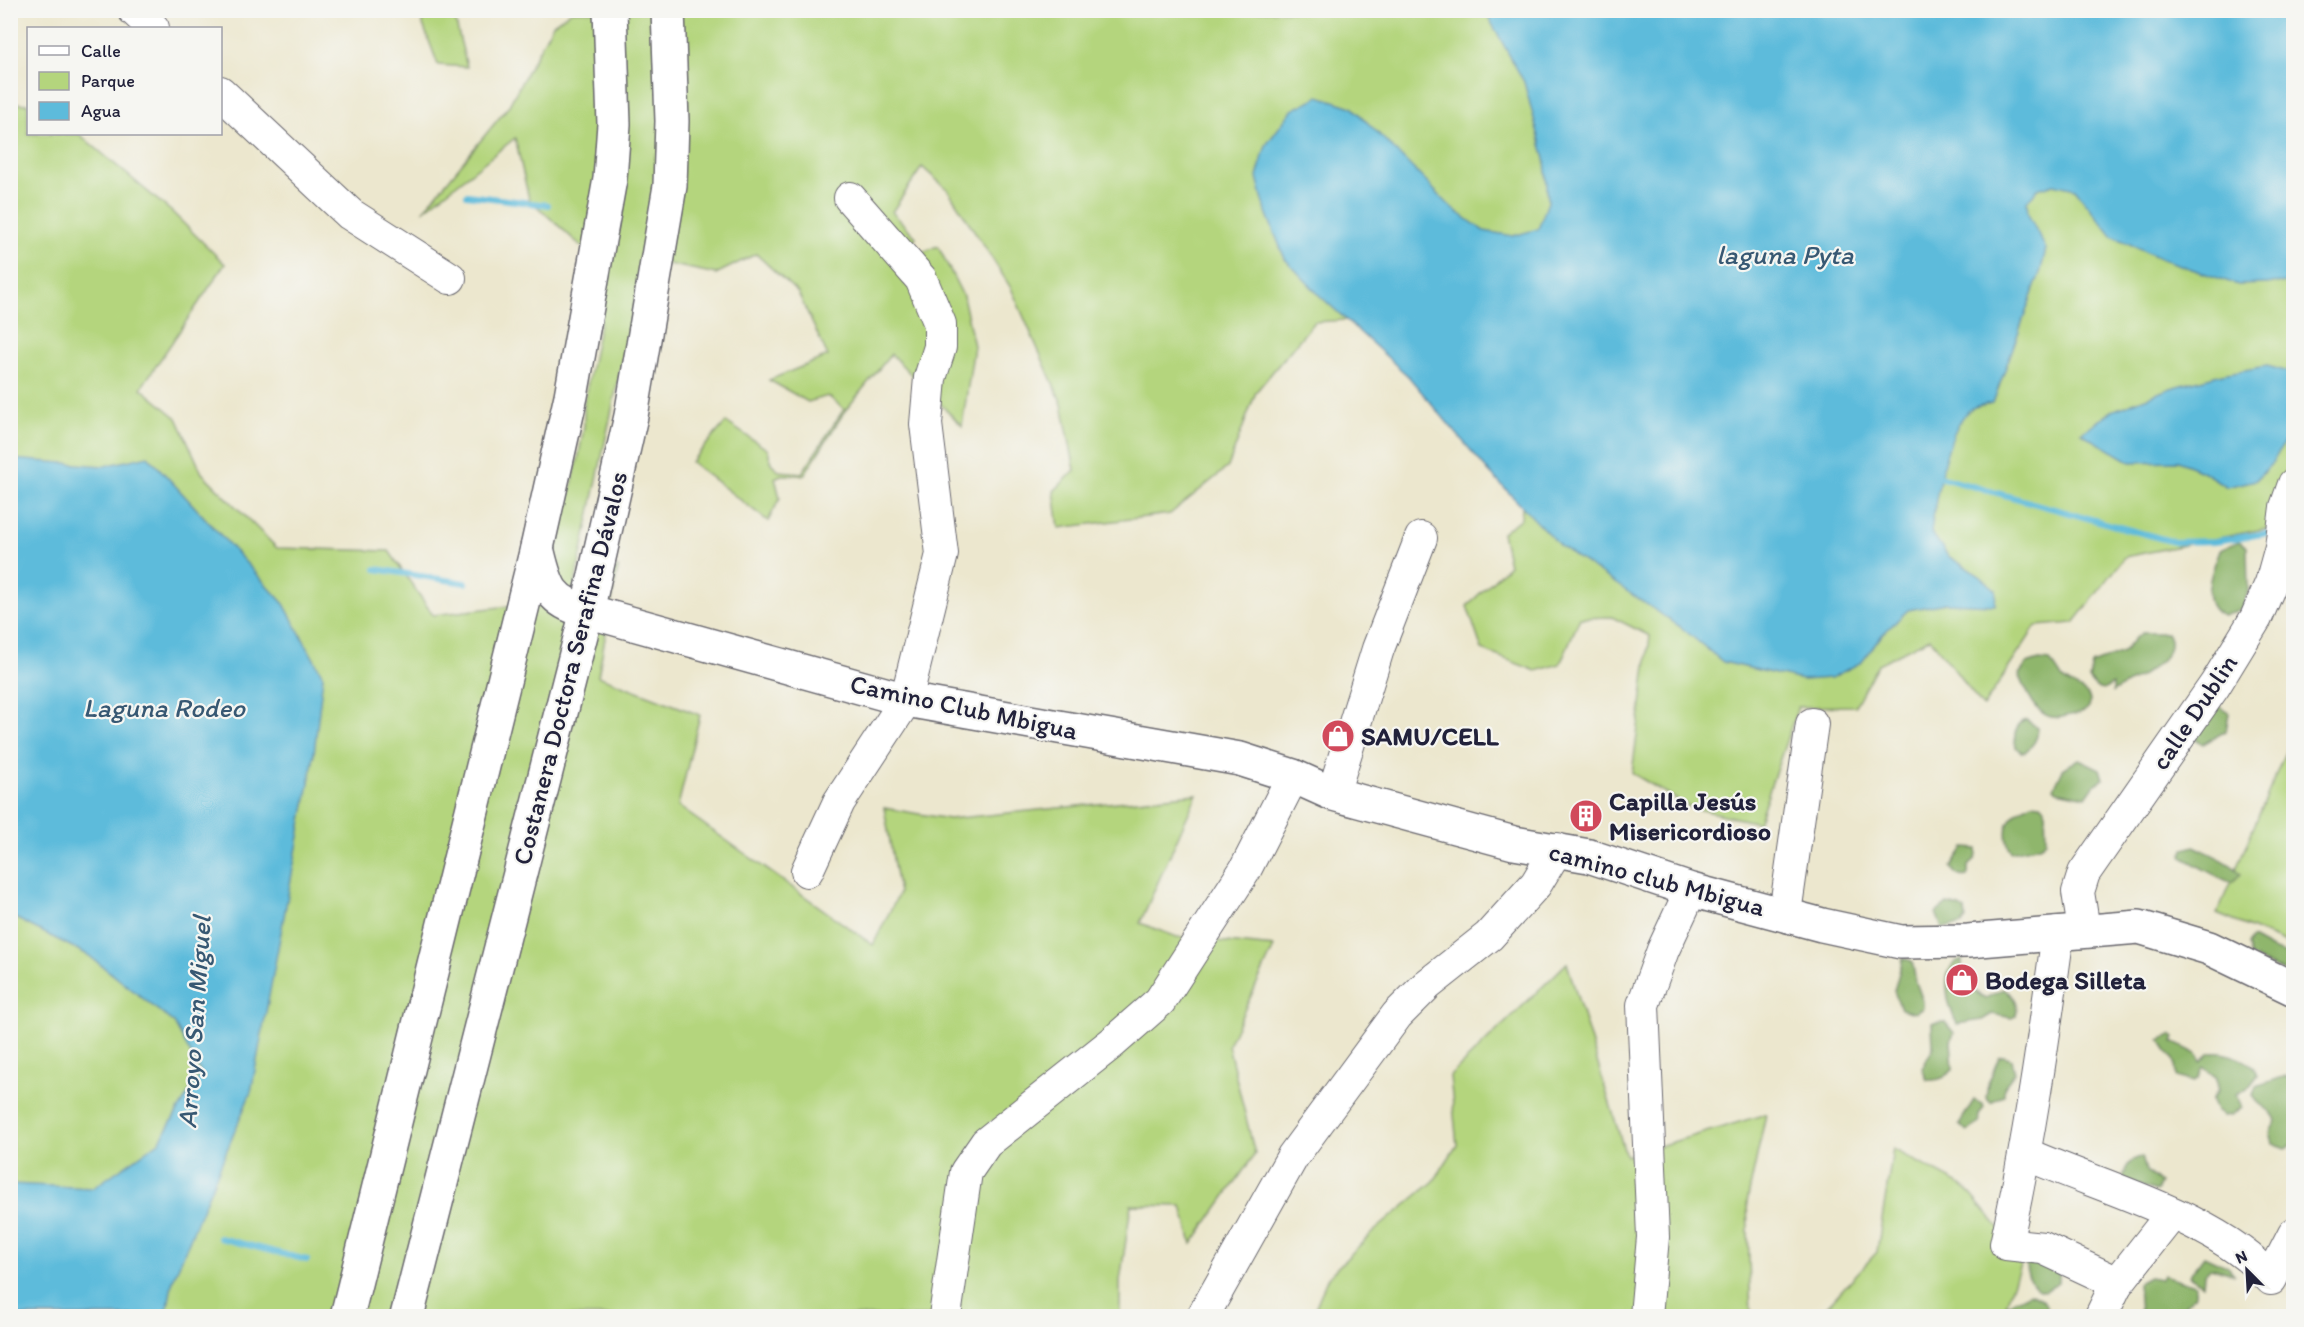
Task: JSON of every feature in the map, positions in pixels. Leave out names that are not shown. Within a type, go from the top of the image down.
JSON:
[{"type":"main road","points":[[347,1317],[537,548],[571,396],[610,179],[614,124],[609,10]]},
{"type":"main road","name":"Costanera Doctora Serafina Dávalos","points":[[407,1317],[587,611],[631,416],[670,186],[672,121],[668,10]]},
{"type":"main road","name":"Camino Club Mbigua","points":[[537,548],[544,577],[555,596],[565,606],[906,700],[1240,759]]},
{"type":"main road","name":"camino club Mbigua","points":[[1240,759],[1293,776],[1332,794],[1514,843],[1557,849],[1691,890],[1901,942],[1968,941],[2139,927],[2209,948],[2294,989]]},
{"type":"street","points":[[134,10],[152,27]]},
{"type":"street","points":[[222,94],[350,214],[450,278]]},
{"type":"street","points":[[807,871],[840,802],[906,700],[942,554],[926,424],[930,378],[940,347],[940,324],[921,279],[850,198]]},
{"type":"street","name":"calle Dublin","points":[[2116,1285],[2105,1277],[2043,1248],[2007,1244],[2026,1154],[2046,1031],[2071,931],[2078,892],[2085,873],[2215,685],[2256,618],[2278,556],[2286,507],[2294,484]]},
{"type":"street","points":[[1332,794],[1378,649],[1421,538]]},
{"type":"street","points":[[1785,913],[1812,724]]},
{"type":"street","points":[[945,1317],[966,1172],[986,1143],[1113,1043],[1160,1001],[1245,870],[1293,776]]},
{"type":"street","points":[[1203,1317],[1293,1156],[1397,1015],[1427,985],[1489,936],[1536,884],[1557,849]]},
{"type":"street","points":[[1646,1317],[1653,1237],[1643,1005],[1664,950],[1691,890]]},
{"type":"street","points":[[2026,1154],[2172,1214],[2252,1258],[2271,1279],[2294,1234]]},
{"type":"street","points":[[2101,1317],[2116,1285],[2172,1214]]},
{"type":"green space","points":[[418,11],[453,11],[467,67],[438,65]]},
{"type":"green space","points":[[572,11],[2293,11],[2293,509],[2268,528],[2125,557],[2074,623],[2036,626],[1983,707],[1930,638],[1878,664],[1855,706],[1798,707],[1758,823],[1689,807],[1632,773],[1650,636],[1612,617],[1580,618],[1560,664],[1536,671],[1482,650],[1467,606],[1509,565],[1502,533],[1521,518],[1524,488],[1362,319],[1314,322],[1256,392],[1228,467],[1170,514],[1059,528],[1054,491],[1075,470],[1062,404],[1011,288],[948,190],[922,167],[892,212],[916,237],[898,262],[938,246],[963,296],[974,346],[962,426],[891,354],[845,411],[804,475],[781,475],[775,478],[780,498],[768,521],[691,462],[726,422],[768,450],[771,463],[779,471],[802,473],[844,409],[828,396],[808,402],[769,380],[828,356],[798,293],[756,254],[716,274],[644,259],[575,583],[618,568],[598,676],[700,715],[678,806],[873,945],[899,893],[884,808],[949,819],[1197,794],[1140,923],[1177,937],[1274,947],[1228,1045],[1255,1154],[1192,1244],[1182,1206],[1131,1205],[1120,1281],[1120,1316],[11,1316],[10,103],[27,104],[27,135],[80,135],[172,212],[225,264],[141,388],[177,418],[202,473],[277,548],[389,551],[433,615],[517,605],[555,555],[578,459],[584,427],[584,402],[614,253],[581,246],[529,199],[515,138],[423,211],[508,107],[553,24]]},
{"type":"green space","points":[[2239,541],[2247,547],[2248,591],[2243,608],[2224,616],[2211,604],[2209,586],[2211,576],[2220,550]]},
{"type":"green space","points":[[2142,633],[2167,633],[2170,643],[2168,652],[2162,660],[2113,692],[2113,684],[2103,690],[2096,688],[2089,679],[2092,664],[2123,652]]},
{"type":"green space","points":[[2039,660],[2050,661],[2066,682],[2089,696],[2089,708],[2078,714],[2057,718],[2042,712],[2026,691],[2019,674],[2027,664]]},
{"type":"green space","points":[[2218,705],[2229,713],[2226,731],[2203,744],[2193,737]]},
{"type":"green space","points":[[2026,720],[2037,727],[2037,735],[2031,747],[2021,752],[2016,747],[2015,735],[2019,725]]},
{"type":"green space","points":[[2293,734],[2293,946],[2217,914]]},
{"type":"green space","points":[[2079,759],[2100,769],[2103,779],[2095,784],[2086,797],[2057,791],[2054,788],[2063,769]]},
{"type":"green space","points":[[2031,803],[2041,804],[2045,808],[2046,841],[2040,846],[2011,852],[2006,836],[2008,823]]},
{"type":"green space","points":[[2194,846],[2226,862],[2241,874],[2232,882],[2182,856],[2184,849]]},
{"type":"green space","points":[[1964,848],[1977,849],[1977,855],[1968,866],[1968,876],[1963,877],[1956,874],[1951,867]]},
{"type":"green space","points":[[1947,904],[1960,907],[1965,911],[1966,919],[1962,925],[1942,928],[1936,913]]},
{"type":"green space","points":[[2252,938],[2272,949],[2293,956],[2293,976],[2250,956],[2248,944]]},
{"type":"green space","points":[[1903,958],[1912,961],[1923,1001],[1923,1008],[1915,1013],[1901,1009],[1894,991]]},
{"type":"green space","points":[[1962,959],[1963,971],[1976,992],[1986,998],[2003,989],[2007,991],[2016,1003],[2016,1015],[2012,1018],[1992,1014],[1982,1020],[1957,1024],[1948,998],[1947,978],[1954,963]]},
{"type":"green space","points":[[1567,963],[1626,1156],[1766,1114],[1747,1202],[1751,1316],[1312,1316],[1328,1277],[1372,1233],[1434,1181],[1457,1145],[1450,1076]]},
{"type":"green space","points":[[1945,1022],[1954,1033],[1951,1041],[1953,1069],[1942,1078],[1927,1080],[1922,1068],[1933,1048],[1932,1023]]},
{"type":"green space","points":[[2171,1035],[2175,1038],[2173,1042],[2197,1054],[2201,1062],[2210,1053],[2216,1053],[2230,1055],[2251,1065],[2258,1075],[2248,1088],[2236,1095],[2242,1107],[2231,1115],[2223,1116],[2216,1111],[2212,1100],[2218,1090],[2217,1078],[2203,1067],[2199,1078],[2194,1082],[2176,1077],[2175,1063],[2160,1040]]},
{"type":"green space","points":[[1999,1057],[2012,1059],[2015,1072],[2004,1087],[2004,1095],[1991,1103],[1986,1098],[1988,1084]]},
{"type":"green space","points":[[2286,1076],[2293,1080],[2291,1088],[2294,1089],[2294,1144],[2286,1148],[2273,1143],[2270,1132],[2276,1121],[2274,1116],[2258,1103],[2253,1095],[2256,1086]]},
{"type":"green space","points":[[1974,1100],[1983,1104],[1984,1108],[1979,1114],[1980,1123],[1967,1131],[1959,1124]]},
{"type":"green space","points":[[1893,1149],[1965,1187],[2023,1256],[2002,1316],[1818,1316],[1877,1252]]},
{"type":"green space","points":[[2142,1157],[2146,1171],[2160,1183],[2156,1191],[2123,1180],[2128,1165],[2134,1159]]},
{"type":"green space","points":[[2204,1256],[2228,1267],[2234,1274],[2210,1268],[2204,1274],[2203,1285],[2189,1276]]},
{"type":"green space","points":[[2030,1258],[2059,1270],[2059,1283],[2045,1291],[2038,1290],[2027,1274],[2026,1261]]},
{"type":"green space","points":[[2163,1275],[2195,1285],[2195,1296],[2171,1316],[2140,1316],[2138,1283],[2149,1277],[2161,1279]]},
{"type":"green space","points":[[2030,1293],[2043,1300],[2052,1316],[2002,1316],[2006,1305]]},
{"type":"water","name":"laguna Pyta","points":[[1485,11],[2293,11],[2293,283],[2238,285],[2160,258],[2112,236],[2075,189],[2054,184],[2038,189],[2027,201],[2028,214],[2046,249],[2041,270],[1993,403],[1971,409],[1962,418],[1955,431],[1943,466],[1931,532],[1948,556],[1980,576],[1996,590],[1995,605],[1946,603],[1908,610],[1882,635],[1862,662],[1831,678],[1802,680],[1723,662],[1683,629],[1560,546],[1489,472],[1408,376],[1320,296],[1285,259],[1266,212],[1257,177],[1266,145],[1292,110],[1319,96],[1352,107],[1452,208],[1484,231],[1513,236],[1538,229],[1548,202],[1545,159],[1524,82]]},
{"type":"water","points":[[2267,366],[2285,371],[2293,377],[2293,427],[2273,462],[2256,480],[2227,487],[2202,471],[2178,461],[2131,462],[2081,433],[2112,411],[2171,388],[2222,374]]},
{"type":"water","name":"Laguna Rodeo","points":[[148,456],[284,604],[323,676],[313,762],[251,1092],[173,1280],[166,1316],[11,1316],[11,1184],[93,1188],[159,1142],[201,1073],[174,1023],[88,955],[11,916],[11,459],[104,466]]},
{"type":"waterway","points":[[467,195],[548,205]]},
{"type":"waterway","points":[[1939,477],[2174,542],[2215,541],[2269,533]]},
{"type":"waterway","points":[[376,569],[465,583]]},
{"type":"waterway","points":[[220,1238],[307,1260]]},
{"type":"place","name":"SAMU/CELL","points":[[1338,736]]},
{"type":"place","name":"Capilla Jesús Misericordioso","points":[[1586,816]]},
{"type":"place","name":"Bodega Silleta","points":[[1962,980]]},
{"type":"water label","name":"Arroyo San Miguel","points":[[194,1022]]}]
